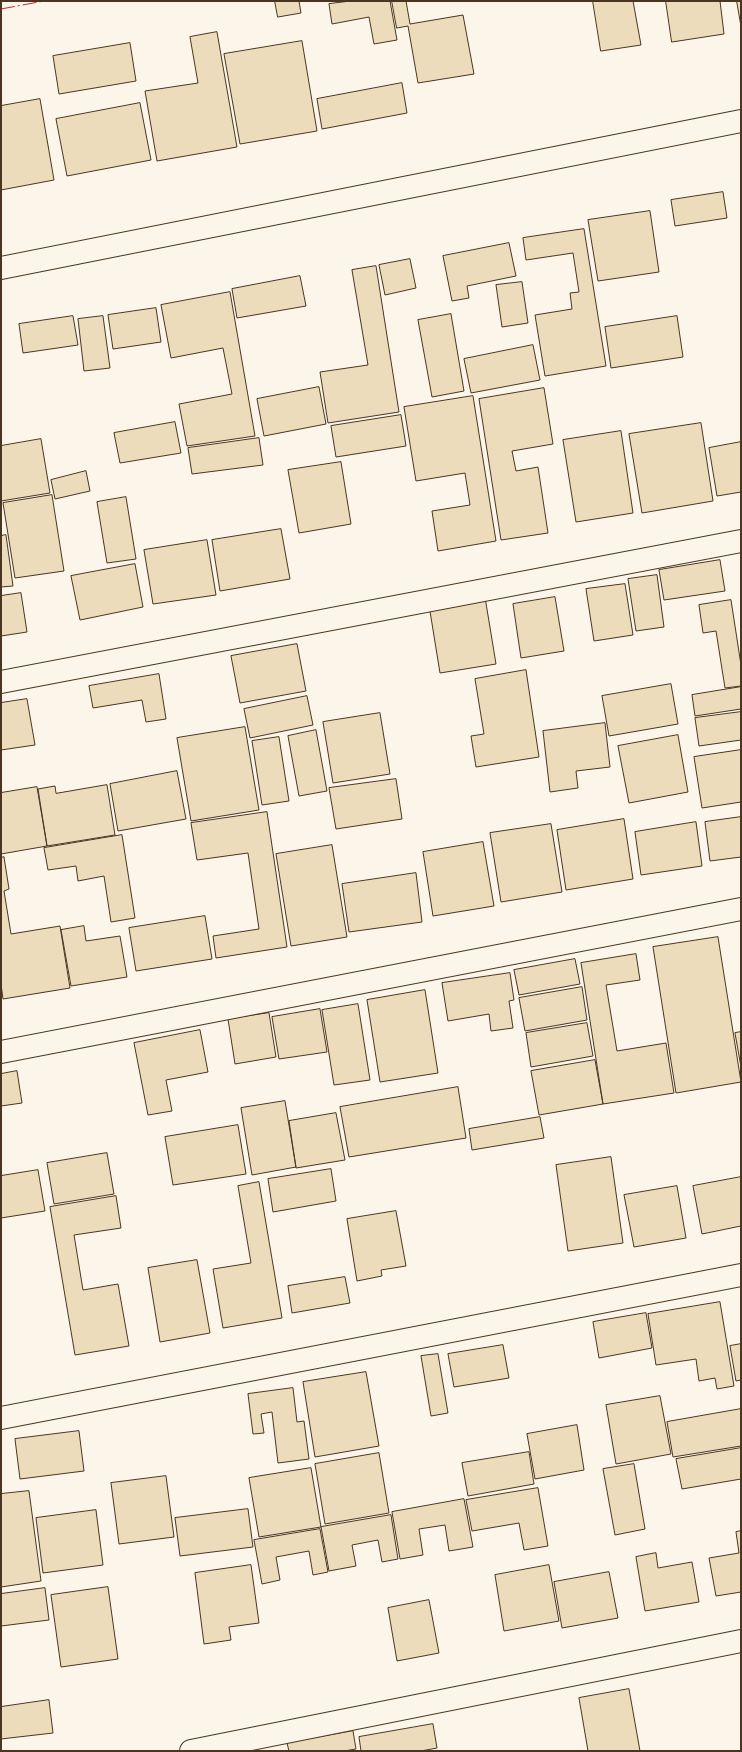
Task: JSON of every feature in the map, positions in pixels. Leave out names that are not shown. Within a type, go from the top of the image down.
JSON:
[{"type":"street","points":[[1,268],[741,121]]},
{"type":"street","points":[[1,682],[741,541]]},
{"type":"street","points":[[1,1052],[741,909]]},
{"type":"street","points":[[1,1418],[741,1275]]},
{"type":"street","points":[[191,1751],[741,1640]]},
{"type":"building","points":[[275,1],[299,1],[301,13],[278,17]]},
{"type":"building","points":[[351,1],[390,1],[397,40],[374,44],[369,17],[332,24],[329,4]]},
{"type":"building","points":[[392,1],[406,1],[410,24],[463,15],[474,74],[418,83],[408,26],[397,28]]},
{"type":"building","points":[[593,1],[633,1],[641,45],[601,51]]},
{"type":"building","points":[[666,1],[720,1],[724,34],[672,42]]},
{"type":"building","points":[[737,1],[741,1],[741,26]]},
{"type":"building","points":[[217,32],[237,147],[157,161],[145,91],[198,83],[190,37]]},
{"type":"building","points":[[302,41],[317,131],[240,144],[224,54]]},
{"type":"building","points":[[130,43],[136,81],[59,94],[53,56]]},
{"type":"building","points":[[402,83],[407,113],[322,129],[317,99]]},
{"type":"building","points":[[40,99],[54,180],[1,190],[1,106]]},
{"type":"building","points":[[140,103],[151,160],[67,176],[56,119]]},
{"type":"building","points":[[723,192],[727,218],[675,226],[671,200]]},
{"type":"building","points":[[650,211],[659,272],[598,281],[588,220]]},
{"type":"building","points":[[584,229],[606,366],[545,376],[535,315],[572,309],[570,293],[579,292],[573,253],[526,260],[523,238]]},
{"type":"building","points":[[509,243],[516,276],[467,286],[469,298],[452,301],[443,256]]},
{"type":"building","points":[[410,259],[416,288],[385,295],[379,265]]},
{"type":"building","points":[[376,266],[399,412],[328,423],[320,372],[368,365],[352,270]]},
{"type":"building","points":[[300,276],[306,306],[237,318],[232,289]]},
{"type":"building","points":[[522,282],[528,323],[502,327],[496,285]]},
{"type":"building","points":[[230,292],[255,436],[187,446],[179,404],[232,394],[223,348],[171,358],[161,305]]},
{"type":"building","points":[[156,308],[161,342],[113,349],[108,315]]},
{"type":"building","points":[[451,314],[464,391],[432,397],[418,320]]},
{"type":"building","points":[[73,316],[78,345],[23,353],[19,324]]},
{"type":"building","points":[[103,316],[110,368],[84,371],[78,319]]},
{"type":"building","points":[[677,316],[683,357],[611,368],[605,327]]},
{"type":"building","points":[[533,345],[540,380],[471,393],[464,359]]},
{"type":"building","points":[[319,387],[326,424],[264,436],[257,399]]},
{"type":"building","points":[[544,388],[553,444],[512,451],[516,471],[538,467],[548,533],[501,540],[479,399]]},
{"type":"building","points":[[473,396],[496,541],[438,551],[432,511],[470,505],[465,473],[416,481],[404,407]]},
{"type":"building","points":[[401,415],[406,446],[336,457],[331,426]]},
{"type":"building","points":[[175,422],[181,453],[120,463],[114,433]]},
{"type":"building","points":[[701,423],[713,501],[642,513],[629,434]]},
{"type":"building","points":[[621,431],[633,513],[576,522],[563,440]]},
{"type":"building","points":[[259,438],[263,465],[192,474],[188,448]]},
{"type":"building","points":[[41,439],[50,493],[1,501],[1,446]]},
{"type":"building","points":[[741,442],[741,492],[717,496],[709,448]]},
{"type":"building","points":[[341,462],[351,524],[299,533],[288,470]]},
{"type":"building","points":[[86,471],[90,491],[55,499],[51,480]]},
{"type":"building","points":[[52,495],[64,571],[15,578],[3,503]]},
{"type":"building","points":[[126,497],[136,559],[107,563],[97,502]]},
{"type":"building","points":[[281,529],[290,579],[220,591],[212,540]]},
{"type":"building","points":[[6,535],[13,586],[1,587],[1,536]]},
{"type":"building","points":[[207,540],[216,595],[153,604],[144,550]]},
{"type":"building","points":[[720,560],[725,591],[664,600],[659,570]]},
{"type":"building","points":[[135,564],[143,607],[80,620],[71,576]]},
{"type":"building","points":[[657,575],[664,627],[636,631],[628,579]]},
{"type":"building","points":[[625,584],[633,635],[594,641],[586,589]]},
{"type":"building","points":[[21,593],[27,632],[1,636],[1,596]]},
{"type":"building","points":[[485,597],[496,664],[440,673],[429,605]]},
{"type":"building","points":[[555,597],[564,651],[521,658],[513,604]]},
{"type":"building","points":[[731,600],[741,665],[741,686],[725,688],[716,631],[703,633],[699,605]]},
{"type":"building","points":[[297,644],[306,691],[240,703],[231,656]]},
{"type":"building","points":[[526,670],[539,757],[476,767],[471,736],[484,734],[475,679]]},
{"type":"building","points":[[159,674],[166,719],[146,722],[142,700],[93,708],[89,686]]},
{"type":"building","points":[[671,684],[678,724],[609,736],[602,696]]},
{"type":"building","points":[[741,687],[741,709],[695,716],[692,695]]},
{"type":"building","points":[[307,696],[313,725],[250,738],[244,709]]},
{"type":"building","points":[[27,699],[35,745],[1,750],[1,703]]},
{"type":"building","points":[[741,712],[741,740],[699,746],[695,718]]},
{"type":"building","points":[[380,713],[390,774],[333,783],[323,722]]},
{"type":"building","points":[[605,723],[610,767],[576,771],[578,788],[550,792],[543,731]]},
{"type":"building","points":[[245,727],[259,810],[191,821],[177,738]]},
{"type":"building","points":[[316,730],[327,791],[299,796],[288,736]]},
{"type":"building","points":[[678,735],[688,792],[629,803],[618,746]]},
{"type":"building","points":[[279,737],[289,801],[262,805],[252,741]]},
{"type":"building","points":[[741,750],[741,802],[702,808],[694,757]]},
{"type":"building","points":[[177,771],[186,819],[118,831],[110,784]]},
{"type":"building","points":[[396,779],[402,819],[336,829],[329,788]]},
{"type":"building","points":[[107,785],[115,835],[47,846],[38,789],[55,786],[56,793]]},
{"type":"building","points":[[37,787],[47,846],[1,854],[1,793]]},
{"type":"building","points":[[267,812],[287,947],[216,958],[213,936],[259,929],[248,853],[197,860],[191,823]]},
{"type":"building","points":[[741,817],[741,857],[710,861],[705,822]]},
{"type":"building","points":[[624,819],[633,879],[566,890],[557,830]]},
{"type":"building","points":[[696,822],[702,866],[641,875],[635,832]]},
{"type":"building","points":[[551,824],[562,892],[501,902],[490,833]]},
{"type":"building","points":[[122,835],[135,918],[111,922],[104,876],[78,881],[76,866],[48,870],[44,848]]},
{"type":"building","points":[[483,842],[494,906],[433,916],[423,852]]},
{"type":"building","points":[[332,845],[347,937],[291,946],[276,854]]},
{"type":"building","points":[[4,857],[9,889],[4,891],[11,934],[60,926],[70,988],[3,999],[1,984],[1,858]]},
{"type":"building","points":[[416,873],[422,922],[349,932],[342,884]]},
{"type":"building","points":[[205,916],[212,959],[136,971],[129,928]]},
{"type":"building","points":[[84,926],[86,941],[120,936],[127,977],[71,986],[61,930]]},
{"type":"building","points":[[718,937],[741,1082],[676,1093],[653,947]]},
{"type":"building","points":[[636,954],[640,980],[606,985],[617,1051],[666,1043],[674,1093],[603,1104],[581,963]]},
{"type":"building","points":[[575,959],[580,984],[519,995],[514,970]]},
{"type":"building","points":[[510,973],[514,1000],[509,1001],[513,1028],[491,1031],[489,1014],[448,1021],[442,983]]},
{"type":"building","points":[[582,987],[587,1020],[525,1031],[519,998]]},
{"type":"building","points":[[425,990],[438,1073],[380,1082],[367,1000]]},
{"type":"building","points":[[358,1004],[370,1080],[334,1085],[322,1010]]},
{"type":"building","points":[[320,1009],[327,1052],[279,1059],[272,1017]]},
{"type":"building","points":[[269,1013],[276,1057],[235,1064],[228,1019]]},
{"type":"building","points":[[587,1023],[593,1056],[531,1067],[526,1033]]},
{"type":"building","points":[[200,1030],[208,1072],[166,1080],[172,1111],[148,1115],[134,1043]]},
{"type":"building","points":[[741,1032],[741,1067],[735,1033]]},
{"type":"building","points":[[595,1060],[603,1104],[539,1115],[531,1071]]},
{"type":"building","points":[[17,1071],[22,1103],[1,1106],[1,1074]]},
{"type":"building","points":[[458,1087],[466,1138],[349,1157],[340,1107]]},
{"type":"building","points":[[285,1101],[296,1167],[252,1175],[241,1108]]},
{"type":"building","points":[[336,1113],[345,1160],[296,1168],[289,1121]]},
{"type":"building","points":[[540,1117],[544,1138],[472,1150],[469,1129]]},
{"type":"building","points":[[238,1125],[246,1174],[173,1185],[165,1137]]},
{"type":"building","points":[[107,1153],[114,1194],[54,1204],[47,1163]]},
{"type":"building","points":[[611,1157],[623,1243],[568,1251],[556,1165]]},
{"type":"building","points":[[331,1169],[336,1201],[273,1212],[268,1179]]},
{"type":"building","points":[[38,1170],[45,1211],[1,1218],[1,1176]]},
{"type":"building","points":[[741,1177],[741,1226],[702,1234],[693,1186]]},
{"type":"building","points":[[259,1182],[282,1318],[223,1328],[213,1269],[251,1263],[238,1186]]},
{"type":"building","points":[[677,1186],[686,1238],[634,1247],[624,1195]]},
{"type":"building","points":[[116,1196],[121,1228],[74,1235],[83,1290],[118,1284],[129,1346],[75,1355],[50,1207]]},
{"type":"building","points":[[396,1211],[406,1266],[381,1270],[382,1276],[357,1281],[347,1219]]},
{"type":"building","points":[[197,1260],[210,1333],[160,1342],[148,1268]]},
{"type":"building","points":[[345,1277],[350,1303],[292,1313],[288,1286]]},
{"type":"building","points":[[720,1302],[734,1386],[717,1389],[715,1378],[699,1381],[696,1359],[656,1365],[648,1314]]},
{"type":"building","points":[[646,1313],[652,1348],[599,1358],[593,1322]]},
{"type":"building","points":[[741,1344],[741,1380],[736,1381],[730,1346]]},
{"type":"building","points":[[503,1345],[509,1378],[454,1387],[448,1354]]},
{"type":"building","points":[[438,1354],[448,1413],[431,1416],[421,1356]]},
{"type":"building","points":[[366,1372],[379,1446],[315,1457],[303,1382]]},
{"type":"building","points":[[293,1388],[297,1422],[304,1421],[309,1459],[278,1463],[272,1412],[261,1414],[264,1433],[253,1434],[248,1394]]},
{"type":"building","points":[[660,1396],[671,1454],[616,1464],[606,1405]]},
{"type":"building","points":[[741,1409],[741,1446],[673,1457],[667,1422]]},
{"type":"building","points":[[577,1425],[584,1470],[535,1479],[527,1434]]},
{"type":"building","points":[[79,1431],[84,1471],[20,1479],[15,1439]]},
{"type":"building","points":[[741,1448],[741,1479],[682,1489],[676,1459]]},
{"type":"building","points":[[529,1452],[534,1484],[468,1496],[462,1463]]},
{"type":"building","points":[[379,1453],[389,1513],[325,1524],[315,1464]]},
{"type":"building","points":[[634,1464],[645,1529],[615,1535],[603,1469]]},
{"type":"building","points":[[311,1468],[321,1527],[259,1537],[249,1478]]},
{"type":"building","points":[[166,1476],[174,1537],[119,1544],[111,1483]]},
{"type":"building","points":[[538,1488],[548,1546],[524,1550],[519,1523],[472,1531],[466,1500]]},
{"type":"building","points":[[29,1491],[41,1581],[1,1587],[1,1494]]},
{"type":"building","points":[[464,1499],[473,1547],[449,1551],[445,1525],[419,1529],[423,1555],[400,1559],[392,1512]]},
{"type":"building","points":[[248,1509],[253,1547],[180,1556],[175,1518]]},
{"type":"building","points":[[96,1510],[103,1565],[43,1573],[36,1518]]},
{"type":"building","points":[[391,1515],[398,1559],[382,1562],[378,1540],[352,1545],[356,1566],[329,1571],[321,1527]]},
{"type":"building","points":[[320,1529],[328,1572],[313,1575],[309,1551],[276,1557],[280,1580],[262,1584],[254,1540]]},
{"type":"building","points":[[741,1531],[741,1592],[716,1596],[709,1558],[739,1553],[736,1532]]},
{"type":"building","points":[[656,1553],[658,1568],[692,1562],[699,1602],[645,1611],[636,1557]]},
{"type":"building","points":[[251,1565],[259,1623],[229,1627],[231,1640],[204,1644],[195,1573]]},
{"type":"building","points":[[549,1565],[559,1621],[504,1631],[495,1575]]},
{"type":"building","points":[[609,1572],[618,1618],[562,1628],[554,1582]]},
{"type":"building","points":[[108,1587],[118,1659],[61,1667],[51,1595]]},
{"type":"building","points":[[45,1588],[49,1620],[1,1626],[1,1594]]},
{"type":"building","points":[[429,1600],[439,1653],[397,1661],[388,1608]]},
{"type":"building","points":[[629,1689],[640,1751],[588,1751],[579,1698]]},
{"type":"building","points":[[49,1700],[53,1733],[1,1739],[1,1707]]},
{"type":"building","points":[[433,1724],[437,1748],[421,1751],[361,1751],[359,1737]]},
{"type":"building","points":[[353,1731],[356,1749],[344,1751],[289,1751],[287,1743]]},
{"type":"power","points":[[1,9],[44,1]]}]
